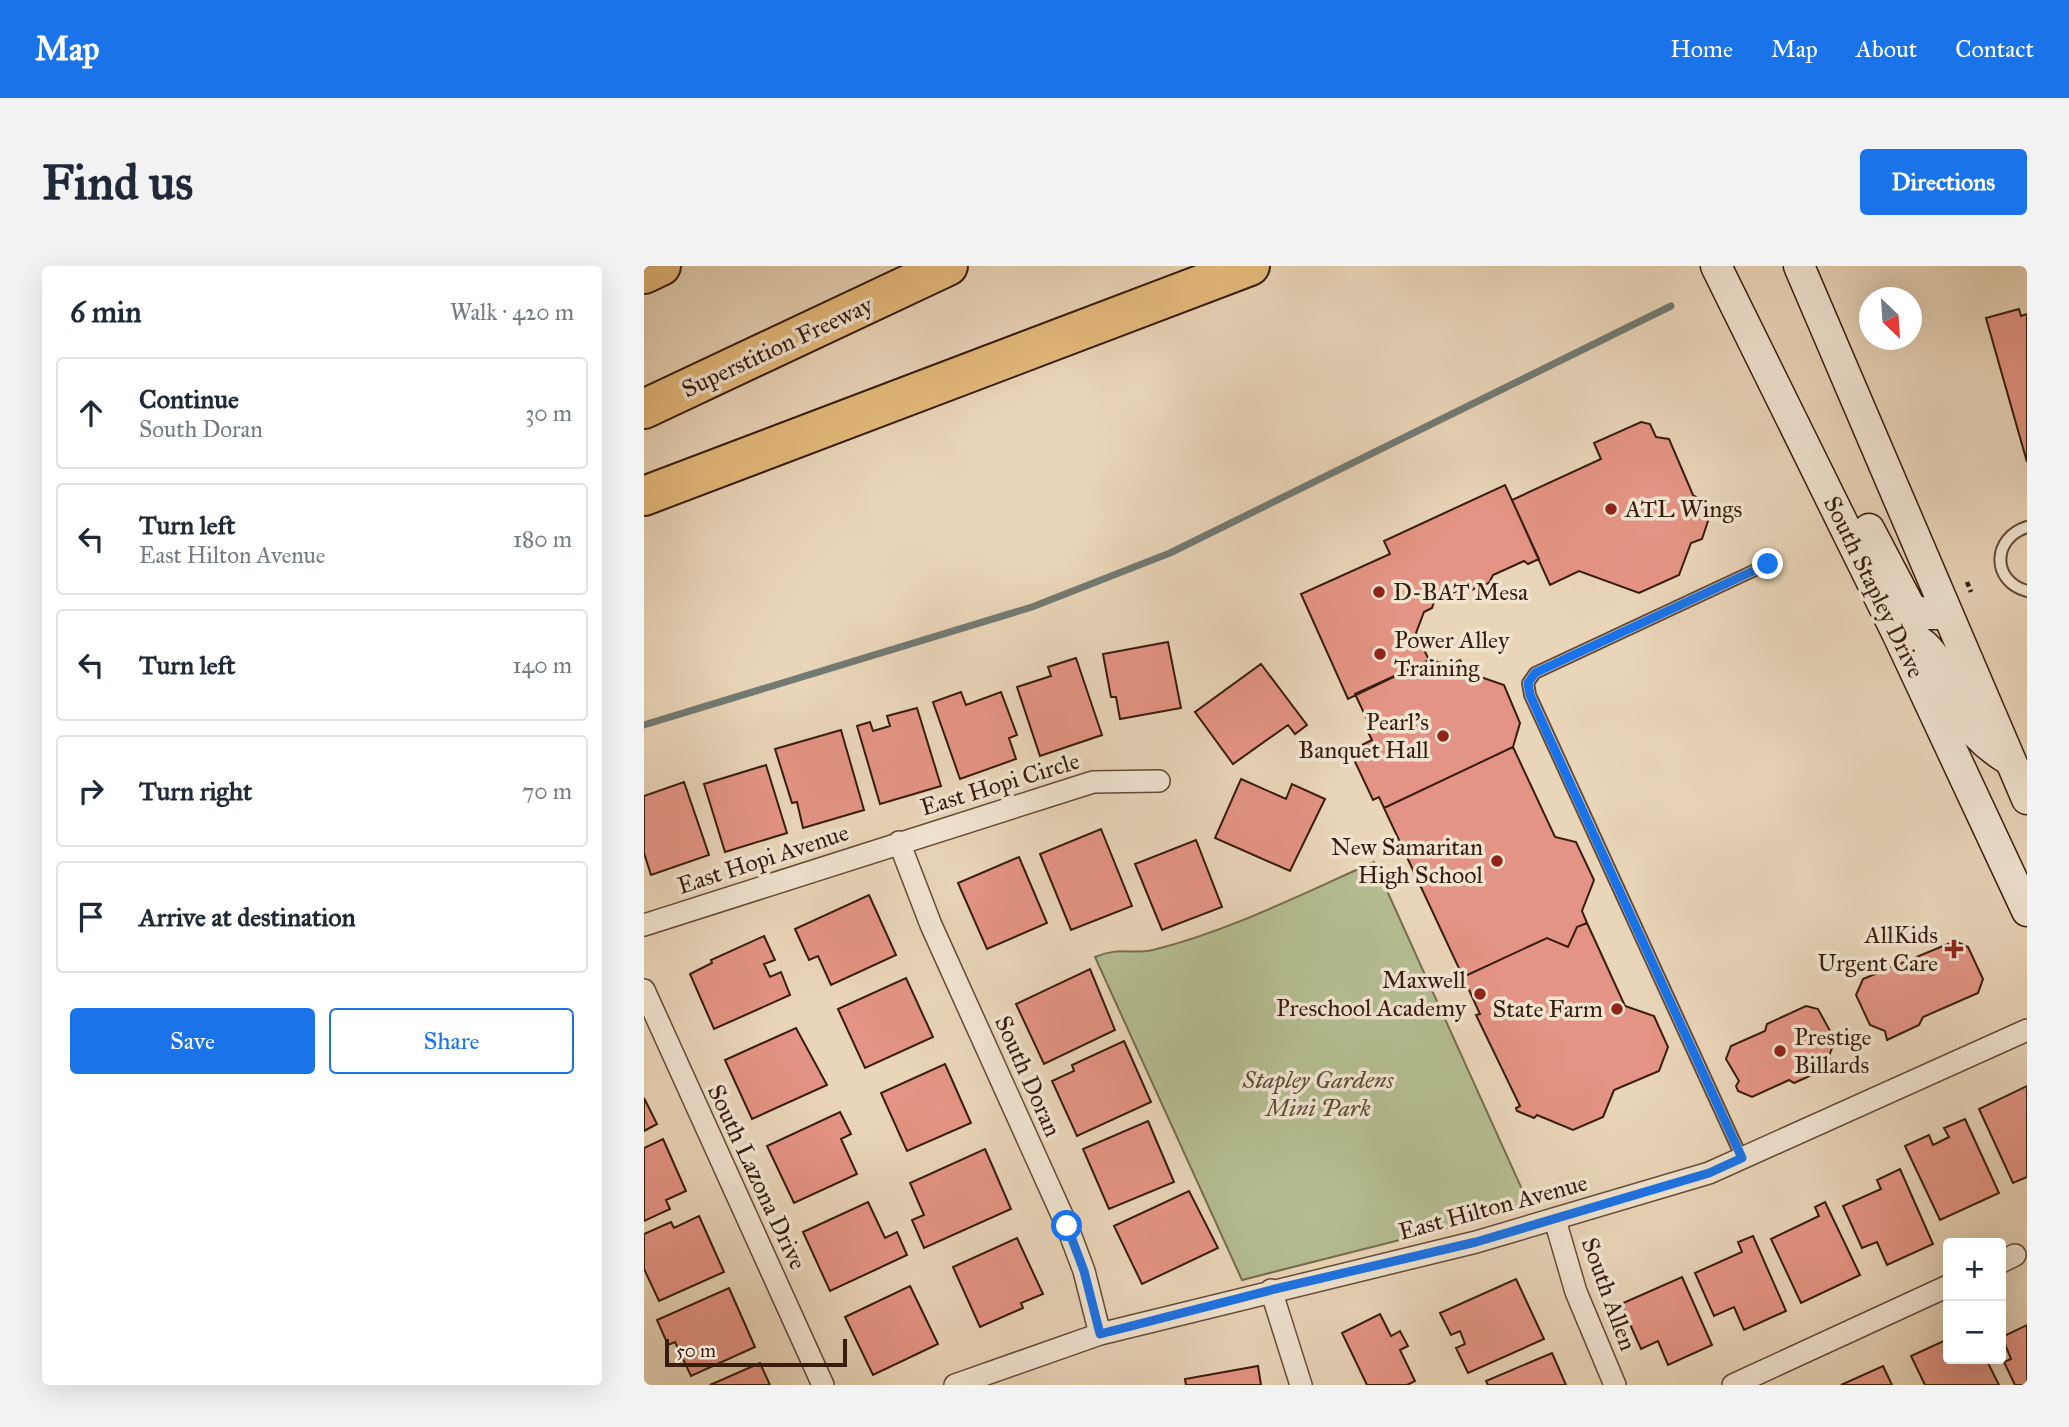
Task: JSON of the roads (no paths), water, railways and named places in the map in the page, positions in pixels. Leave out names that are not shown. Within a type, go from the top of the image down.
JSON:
[{"type":"highway","points":[[644,274],[661,266]]},
{"type":"highway","name":"Superstition Freeway","points":[[644,409],[948,266]]},
{"type":"highway","points":[[644,496],[1250,266]]},
{"type":"main road","name":"South Stapley Drive","points":[[1716,266],[1898,635],[2027,911]]},
{"type":"main road","name":"South Stapley Drive","points":[[1799,266],[2027,799]]},
{"type":"main road","points":[[1834,503],[1862,515],[1911,609],[1946,614]]},
{"type":"main road","points":[[1898,635],[1907,635],[1927,649],[1964,717],[1988,746],[2011,761]]},
{"type":"street","name":"East Hopi Circle","points":[[899,842],[1093,782],[1159,781]]},
{"type":"street","name":"East Hopi Avenue","points":[[644,925],[899,842]]},
{"type":"street","name":"South Doran","points":[[899,842],[931,925],[1067,1226],[1084,1271],[1100,1334]]},
{"type":"street","name":"South Lazona Drive","points":[[644,990],[823,1385]]},
{"type":"street","name":"East Hilton Avenue","points":[[955,1385],[1100,1334],[1476,1242],[1709,1173],[2027,1030]]},
{"type":"street","name":"South Allen","points":[[1555,1220],[1576,1292],[1615,1385]]},
{"type":"street","points":[[1732,1385],[1943,1288]]},
{"type":"street","points":[[1271,1290],[1301,1385]]},
{"type":"lane","points":[[2027,527],[2009,536],[2000,555],[2004,575],[2010,584],[2027,591]]},
{"type":"lane","points":[[1742,1158],[1564,772],[1530,695],[1528,683],[1535,673],[1768,564]]},
{"type":"waterway","points":[[644,725],[1032,607],[1170,553],[1671,306]]},
{"type":"place","name":"ATL Wings","points":[[1611,509]]},
{"type":"place","name":"D-BAT Mesa","points":[[1379,592]]},
{"type":"place","name":"Power Alley Training","points":[[1380,654]]},
{"type":"place","name":"Pearl's Banquet Hall","points":[[1443,736]]},
{"type":"place","name":"New Samaritan High School","points":[[1497,861]]},
{"type":"place","name":"AllKids Urgent Care","points":[[1954,949]]},
{"type":"place","name":"Maxwell Preschool Academy","points":[[1480,994]]},
{"type":"place","name":"State Farm","points":[[1617,1009]]},
{"type":"place","name":"Prestige Billards","points":[[1780,1051]]},
{"type":"park label","name":"Stapley Gardens Mini Park","points":[[1318,1094]]}]
